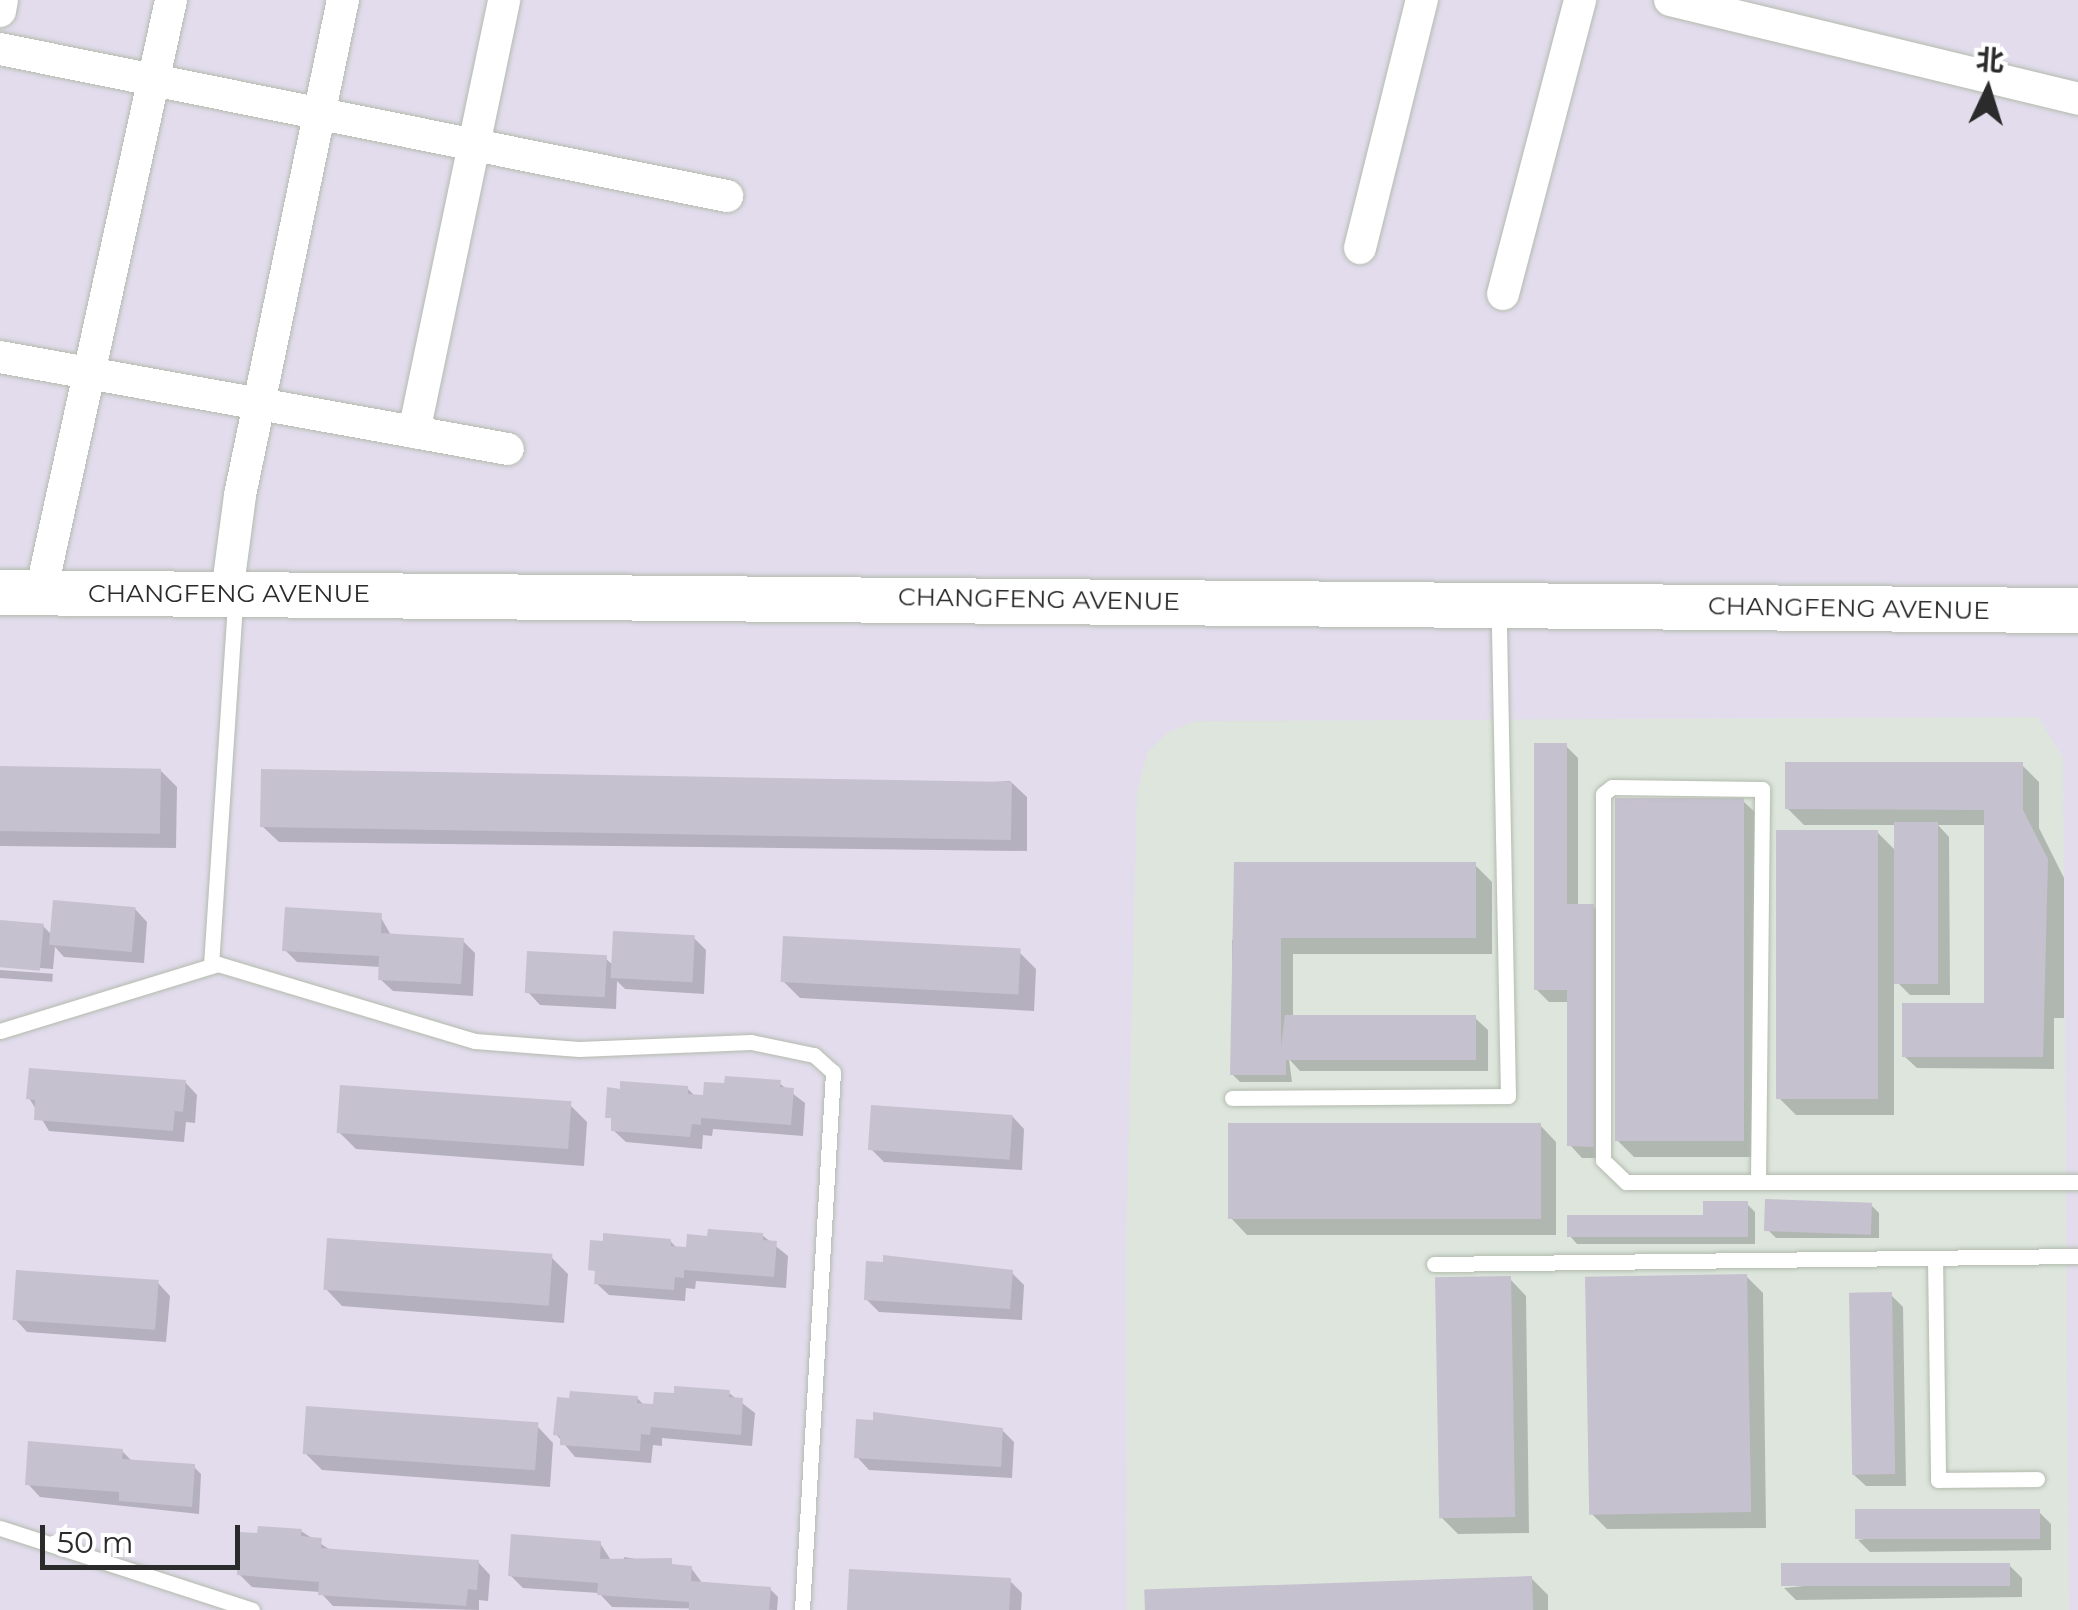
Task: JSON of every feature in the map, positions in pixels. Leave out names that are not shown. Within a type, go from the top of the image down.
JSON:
[{"type":"main road","name":"CHANGFENG AVENUE","points":[[21,592],[2078,610]]},
{"type":"street","points":[[0,11],[2,0]]},
{"type":"street","points":[[21,592],[89,373],[171,0]]},
{"type":"street","points":[[231,593],[259,405],[342,0]]},
{"type":"street","points":[[414,432],[504,0]]},
{"type":"street","points":[[1360,248],[1422,0]]},
{"type":"street","points":[[1503,294],[1580,0]]},
{"type":"street","points":[[1670,0],[1738,8],[2078,99]]},
{"type":"street","points":[[0,49],[727,196]]},
{"type":"street","points":[[0,357],[508,449]]},
{"type":"lane","points":[[211,965],[231,593]]},
{"type":"lane","points":[[1232,1098],[1508,1096],[1499,604]]},
{"type":"lane","points":[[1758,1182],[1762,789],[1612,787],[1604,794],[1604,1160],[1626,1182],[1758,1182],[2078,1182]]},
{"type":"lane","points":[[0,1031],[211,965],[268,975],[476,1041],[579,1049],[751,1042],[814,1055],[833,1072],[802,1610]]},
{"type":"lane","points":[[1434,1264],[2078,1256]]},
{"type":"lane","points":[[1935,1258],[1938,1480],[2037,1478]]},
{"type":"lane","points":[[0,1528],[252,1610]]},
{"type":"shaded area","points":[[2038,717],[2063,757],[2069,1610],[1127,1610],[1126,1250],[1137,791],[1148,752],[1167,733],[1195,721]]},
{"type":"building","points":[[1534,743],[1567,743],[1567,904],[1594,904],[1594,1147],[1567,1146],[1567,990],[1534,990]]},
{"type":"building","points":[[1785,762],[2023,762],[2023,810],[2048,859],[2043,1057],[1902,1057],[1902,1003],[1984,1003],[1984,810],[1785,809]]},
{"type":"building","points":[[0,766],[161,769],[160,834],[0,831]]},
{"type":"building","points":[[261,769],[1012,782],[1011,840],[260,827]]},
{"type":"building","points":[[1615,798],[1744,798],[1744,1141],[1615,1141]]},
{"type":"building","points":[[1894,822],[1938,822],[1938,984],[1894,984]]},
{"type":"building","points":[[1776,830],[1878,830],[1878,1099],[1776,1099]]},
{"type":"building","points":[[1234,862],[1476,862],[1476,938],[1281,938],[1281,1047],[1285,1015],[1476,1015],[1476,1060],[1286,1060],[1286,1075],[1230,1075]]},
{"type":"building","points":[[53,900],[136,907],[132,952],[49,945]]},
{"type":"building","points":[[285,907],[382,913],[381,933],[464,938],[461,984],[378,980],[379,956],[282,951]]},
{"type":"building","points":[[0,920],[44,924],[40,971],[0,967]]},
{"type":"building","points":[[613,931],[695,935],[692,982],[611,978]]},
{"type":"building","points":[[783,936],[1021,948],[1018,994],[781,982]]},
{"type":"building","points":[[527,951],[607,955],[605,997],[525,993]]},
{"type":"building","points":[[29,1068],[186,1080],[183,1112],[175,1111],[173,1131],[34,1120],[35,1100],[26,1099]]},
{"type":"building","points":[[725,1076],[781,1080],[780,1087],[794,1088],[791,1125],[701,1118],[701,1125],[692,1124],[690,1137],[611,1131],[611,1118],[605,1118],[607,1087],[620,1089],[620,1081],[688,1086],[688,1094],[703,1095],[704,1082],[724,1083]]},
{"type":"building","points":[[340,1085],[571,1101],[568,1149],[337,1133]]},
{"type":"building","points":[[871,1105],[1013,1115],[1010,1160],[868,1150]]},
{"type":"building","points":[[1228,1123],[1541,1123],[1541,1219],[1228,1219]]},
{"type":"building","points":[[1765,1199],[1872,1203],[1871,1235],[1764,1231]]},
{"type":"building","points":[[1703,1201],[1748,1201],[1748,1237],[1567,1237],[1567,1215],[1703,1215]]},
{"type":"building","points":[[708,1229],[763,1233],[763,1240],[777,1241],[774,1277],[684,1270],[684,1278],[675,1277],[674,1290],[594,1284],[595,1271],[588,1270],[590,1240],[603,1241],[603,1233],[671,1239],[671,1246],[686,1247],[687,1234],[707,1236]]},
{"type":"building","points":[[327,1238],[552,1254],[549,1306],[323,1290]]},
{"type":"building","points":[[883,1255],[1013,1270],[1010,1309],[864,1300],[866,1261],[883,1262]]},
{"type":"building","points":[[16,1270],[159,1280],[155,1330],[13,1320]]},
{"type":"building","points":[[1747,1274],[1751,1512],[1589,1515],[1585,1277]]},
{"type":"building","points":[[1511,1276],[1515,1517],[1439,1518],[1435,1277]]},
{"type":"building","points":[[1892,1292],[1895,1474],[1852,1475],[1849,1293]]},
{"type":"building","points":[[674,1386],[730,1390],[729,1397],[743,1398],[741,1435],[651,1427],[650,1435],[641,1434],[640,1451],[560,1445],[560,1436],[553,1435],[557,1397],[569,1398],[570,1391],[638,1396],[637,1403],[653,1404],[654,1392],[674,1393]]},
{"type":"building","points":[[306,1406],[538,1422],[535,1470],[303,1454]]},
{"type":"building","points":[[873,1412],[1003,1428],[1001,1467],[854,1458],[856,1419],[873,1420]]},
{"type":"building","points":[[28,1441],[123,1449],[122,1459],[195,1464],[192,1507],[119,1501],[119,1492],[25,1485]]},
{"type":"building","points":[[1855,1509],[2040,1509],[2040,1539],[1855,1539]]},
{"type":"building","points":[[258,1526],[302,1529],[301,1536],[322,1538],[321,1548],[479,1560],[477,1590],[468,1589],[466,1606],[318,1595],[319,1582],[237,1575],[240,1532],[257,1533]]},
{"type":"building","points":[[511,1534],[601,1541],[600,1559],[672,1558],[672,1564],[692,1566],[691,1581],[771,1587],[769,1610],[689,1610],[689,1602],[597,1595],[598,1583],[508,1576]]},
{"type":"building","points":[[1781,1563],[2010,1563],[2010,1586],[1781,1586]]},
{"type":"building","points":[[849,1569],[1011,1578],[1009,1610],[847,1610]]},
{"type":"building","points":[[1532,1576],[1533,1610],[1145,1610],[1144,1590]]}]
